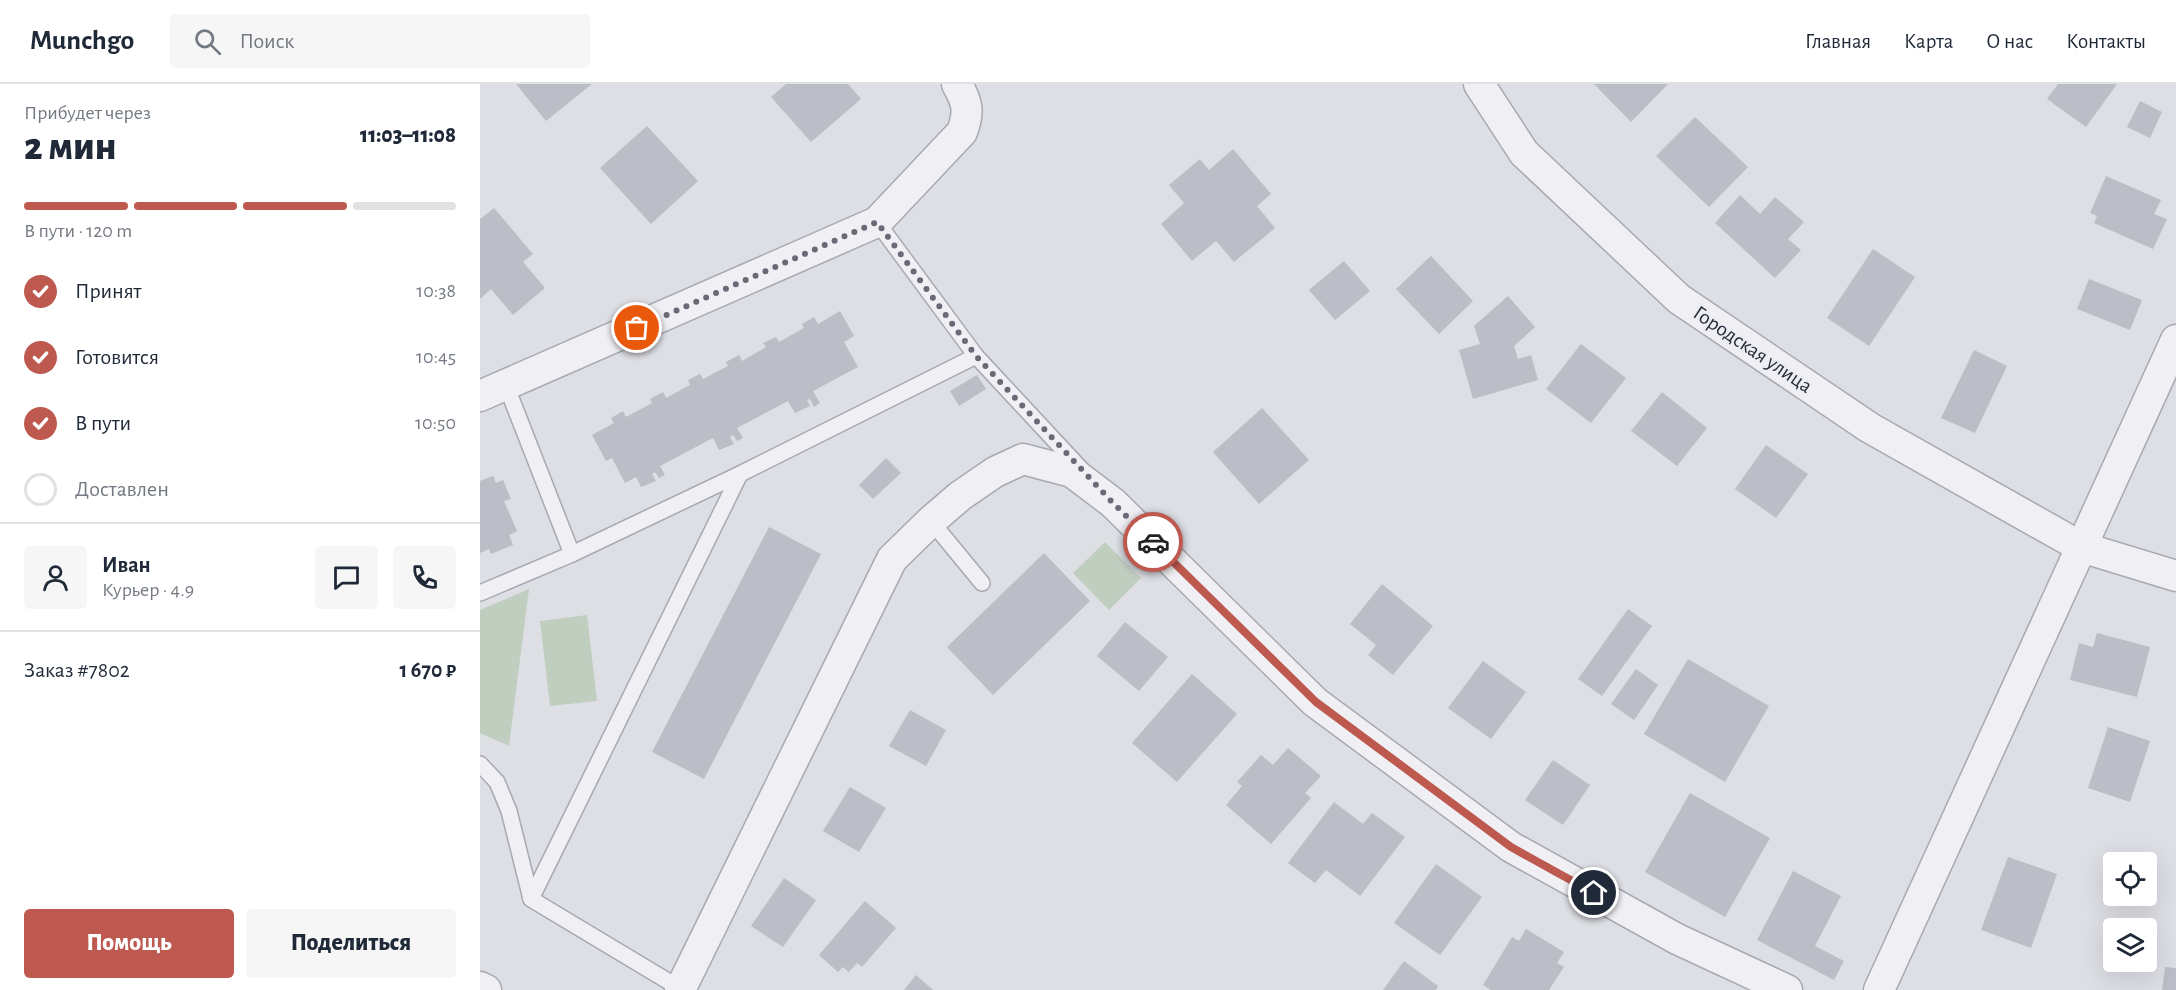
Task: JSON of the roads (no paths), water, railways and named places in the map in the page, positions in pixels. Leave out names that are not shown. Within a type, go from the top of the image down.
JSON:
[{"type":"street","points":[[493,391],[877,222],[962,132],[967,120],[966,101],[957,84]]},
{"type":"street","name":"Городская улица","points":[[1479,84],[1524,153],[1679,299],[1870,428],[2081,547],[2176,576]]},
{"type":"street","points":[[1879,990],[2176,340]]},
{"type":"street","points":[[681,990],[892,560],[960,496],[995,472],[1023,459],[1072,472],[1113,503],[1316,702],[1511,847],[1677,939],[1787,990]]},
{"type":"street","points":[[480,987],[486,990]]},
{"type":"lane","points":[[877,222],[976,356],[1113,503]]},
{"type":"lane","points":[[480,592],[572,554],[740,474],[976,356]]},
{"type":"lane","points":[[493,391],[572,554]]},
{"type":"lane","points":[[531,899],[740,474]]},
{"type":"lane","points":[[931,521],[982,583]]},
{"type":"lane","points":[[480,764],[497,782],[509,811],[531,899],[681,990]]}]
